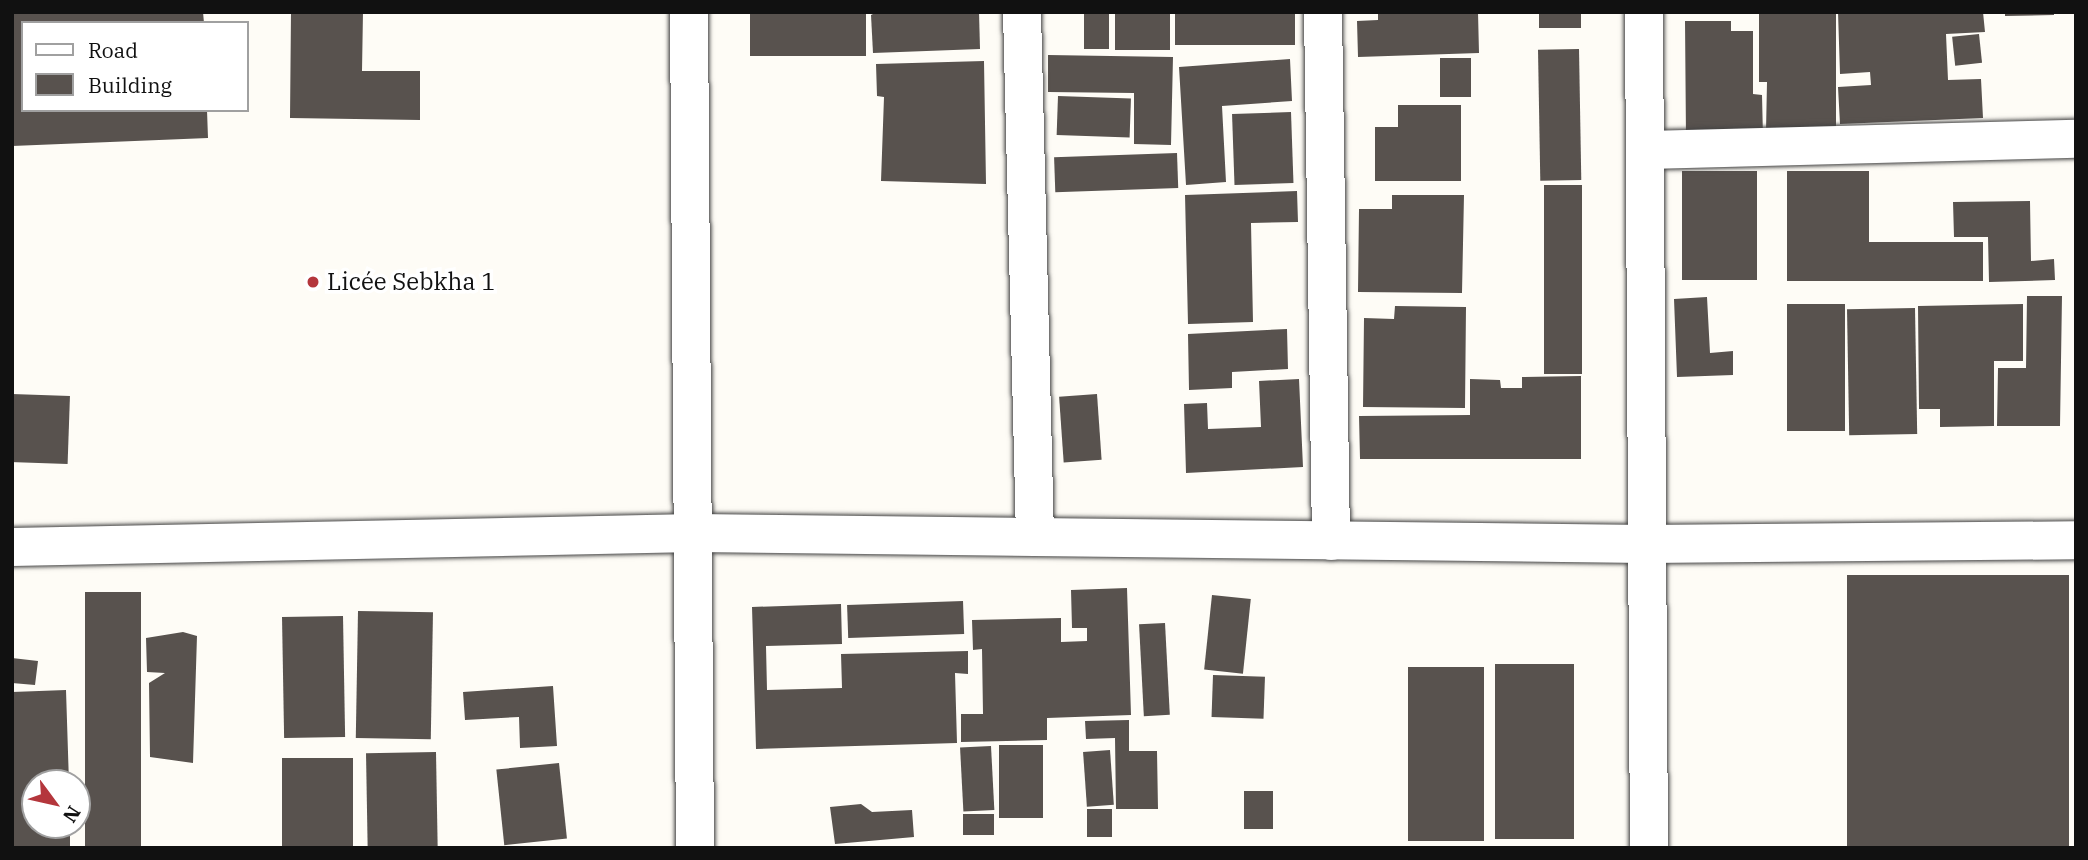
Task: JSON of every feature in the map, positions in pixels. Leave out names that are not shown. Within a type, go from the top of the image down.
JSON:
[{"type":"street","points":[[689,12],[695,533],[695,848]]},
{"type":"street","points":[[1022,12],[1035,537]]},
{"type":"street","points":[[1323,12],[1331,541]]},
{"type":"street","points":[[1644,12],[1648,150],[1646,544],[1649,848]]},
{"type":"street","points":[[1648,150],[2076,139]]},
{"type":"street","points":[[12,547],[695,533],[1646,544],[2076,540]]},
{"type":"building","points":[[12,12],[203,12],[204,21],[21,21],[21,112],[207,112],[208,138],[12,146]]},
{"type":"building","points":[[291,12],[363,12],[362,71],[420,71],[420,120],[290,118]]},
{"type":"building","points":[[750,12],[866,12],[866,56],[750,56]]},
{"type":"building","points":[[877,12],[979,12],[980,49],[873,53],[871,15]]},
{"type":"building","points":[[1084,12],[1109,12],[1109,49],[1084,49]]},
{"type":"building","points":[[1115,12],[1170,12],[1170,50],[1115,50]]},
{"type":"building","points":[[1175,12],[1295,12],[1295,45],[1175,45]]},
{"type":"building","points":[[1378,12],[1478,12],[1479,53],[1358,57],[1357,21],[1378,20]]},
{"type":"building","points":[[1539,12],[1581,12],[1581,28],[1539,28]]},
{"type":"building","points":[[1838,12],[1983,12],[1985,32],[1946,34],[1948,80],[1981,79],[1983,118],[1840,124],[1838,87],[1871,85],[1870,72],[1840,74]]},
{"type":"building","points":[[2005,12],[2054,12],[2054,15],[2005,16]]},
{"type":"building","points":[[1759,13],[1836,13],[1836,131],[1766,131],[1767,82],[1759,82]]},
{"type":"building","points":[[1685,21],[1731,21],[1731,31],[1753,31],[1753,94],[1762,95],[1763,137],[1686,139]]},
{"type":"building","points":[[1979,34],[1982,63],[1955,66],[1952,37]]},
{"type":"building","points":[[1579,49],[1581,180],[1540,181],[1538,50]]},
{"type":"building","points":[[1048,55],[1173,57],[1171,145],[1134,144],[1134,93],[1048,92]]},
{"type":"building","points":[[1440,58],[1471,58],[1471,97],[1440,97]]},
{"type":"building","points":[[1290,59],[1292,101],[1222,106],[1226,182],[1186,185],[1179,67]]},
{"type":"building","points":[[984,61],[986,184],[881,181],[884,97],[877,96],[876,64]]},
{"type":"building","points":[[1058,96],[1131,99],[1130,138],[1057,135]]},
{"type":"building","points":[[1398,105],[1461,105],[1461,181],[1375,181],[1375,127],[1398,127]]},
{"type":"building","points":[[1291,112],[1293,183],[1235,185],[1232,114]]},
{"type":"building","points":[[1177,153],[1178,188],[1055,192],[1054,157]]},
{"type":"building","points":[[1682,171],[1757,171],[1757,280],[1682,280]]},
{"type":"building","points":[[1787,171],[1869,171],[1869,242],[1983,242],[1983,281],[1787,281]]},
{"type":"building","points":[[1544,185],[1582,185],[1582,374],[1544,374]]},
{"type":"building","points":[[1297,191],[1298,222],[1251,223],[1253,322],[1188,324],[1185,195]]},
{"type":"building","points":[[1392,195],[1464,195],[1462,293],[1358,292],[1359,209],[1392,209]]},
{"type":"building","points":[[2030,201],[2031,261],[2054,259],[2055,280],[1989,282],[1988,237],[1954,237],[1953,202]]},
{"type":"building","points":[[2027,296],[2062,296],[2060,426],[1997,426],[1998,368],[2026,368]]},
{"type":"building","points":[[1707,297],[1710,353],[1733,351],[1733,375],[1677,377],[1674,299]]},
{"type":"building","points":[[1787,304],[1845,304],[1845,431],[1787,431]]},
{"type":"building","points":[[2023,304],[2023,361],[1994,361],[1994,426],[1940,427],[1940,409],[1919,409],[1918,306]]},
{"type":"building","points":[[1395,306],[1466,307],[1465,408],[1363,407],[1364,318],[1394,319]]},
{"type":"building","points":[[1915,308],[1917,434],[1849,435],[1847,309]]},
{"type":"building","points":[[1287,329],[1288,369],[1232,372],[1232,388],[1189,390],[1188,334]]},
{"type":"building","points":[[1581,376],[1581,459],[1360,459],[1359,416],[1470,415],[1470,379],[1500,380],[1501,388],[1522,388],[1522,377]]},
{"type":"building","points":[[1299,379],[1303,467],[1186,473],[1184,404],[1207,403],[1208,429],[1261,427],[1259,381]]},
{"type":"building","points":[[12,394],[70,396],[68,464],[12,462]]},
{"type":"building","points":[[1097,394],[1102,460],[1064,462],[1059,397]]},
{"type":"building","points":[[1847,575],[2069,575],[2069,848],[1847,848]]},
{"type":"building","points":[[1127,588],[1131,715],[1047,718],[1047,740],[961,742],[961,714],[983,714],[982,649],[973,650],[972,620],[1061,618],[1061,642],[1087,641],[1087,628],[1072,628],[1071,590]]},
{"type":"building","points":[[85,592],[141,592],[141,848],[85,848],[85,839],[91,839],[91,769],[85,769]]},
{"type":"building","points":[[1212,595],[1251,599],[1243,674],[1204,670]]},
{"type":"building","points":[[963,601],[964,634],[848,638],[847,605]]},
{"type":"building","points":[[841,604],[842,644],[766,646],[767,690],[842,688],[841,654],[968,651],[968,674],[955,673],[957,743],[756,749],[752,607]]},
{"type":"building","points":[[358,611],[433,612],[431,739],[356,738]]},
{"type":"building","points":[[343,616],[345,737],[284,738],[282,617]]},
{"type":"building","points":[[1165,623],[1170,715],[1144,716],[1139,624]]},
{"type":"building","points":[[183,632],[197,636],[193,763],[150,757],[149,683],[165,673],[147,672],[146,638]]},
{"type":"building","points":[[12,658],[38,661],[35,685],[12,683]]},
{"type":"building","points":[[1495,664],[1574,664],[1574,839],[1495,839]]},
{"type":"building","points":[[1408,667],[1484,667],[1484,841],[1408,841]]},
{"type":"building","points":[[1213,675],[1265,677],[1264,719],[1212,717]]},
{"type":"building","points":[[553,686],[557,746],[520,748],[519,717],[465,720],[463,692]]},
{"type":"building","points":[[66,690],[69,769],[21,769],[21,839],[70,839],[70,848],[12,848],[12,692]]},
{"type":"building","points":[[1129,720],[1129,751],[1157,751],[1158,809],[1116,809],[1115,738],[1086,739],[1085,721]]},
{"type":"building","points":[[999,745],[1043,745],[1043,818],[999,818]]},
{"type":"building","points":[[991,746],[994,810],[963,812],[960,748]]},
{"type":"building","points":[[1110,750],[1114,805],[1087,807],[1083,752]]},
{"type":"building","points":[[436,752],[438,848],[368,848],[366,753]]},
{"type":"building","points":[[282,758],[353,758],[353,848],[282,848]]},
{"type":"building","points":[[559,763],[567,839],[504,845],[496,770]]},
{"type":"building","points":[[1244,791],[1273,791],[1273,829],[1244,829]]},
{"type":"building","points":[[861,804],[872,812],[912,810],[914,837],[835,844],[830,807]]},
{"type":"building","points":[[1087,809],[1112,809],[1112,837],[1087,837]]},
{"type":"building","points":[[963,814],[994,814],[994,835],[963,835]]},
{"type":"place","name":"Licée Sebkha 1","points":[[313,282]]}]
